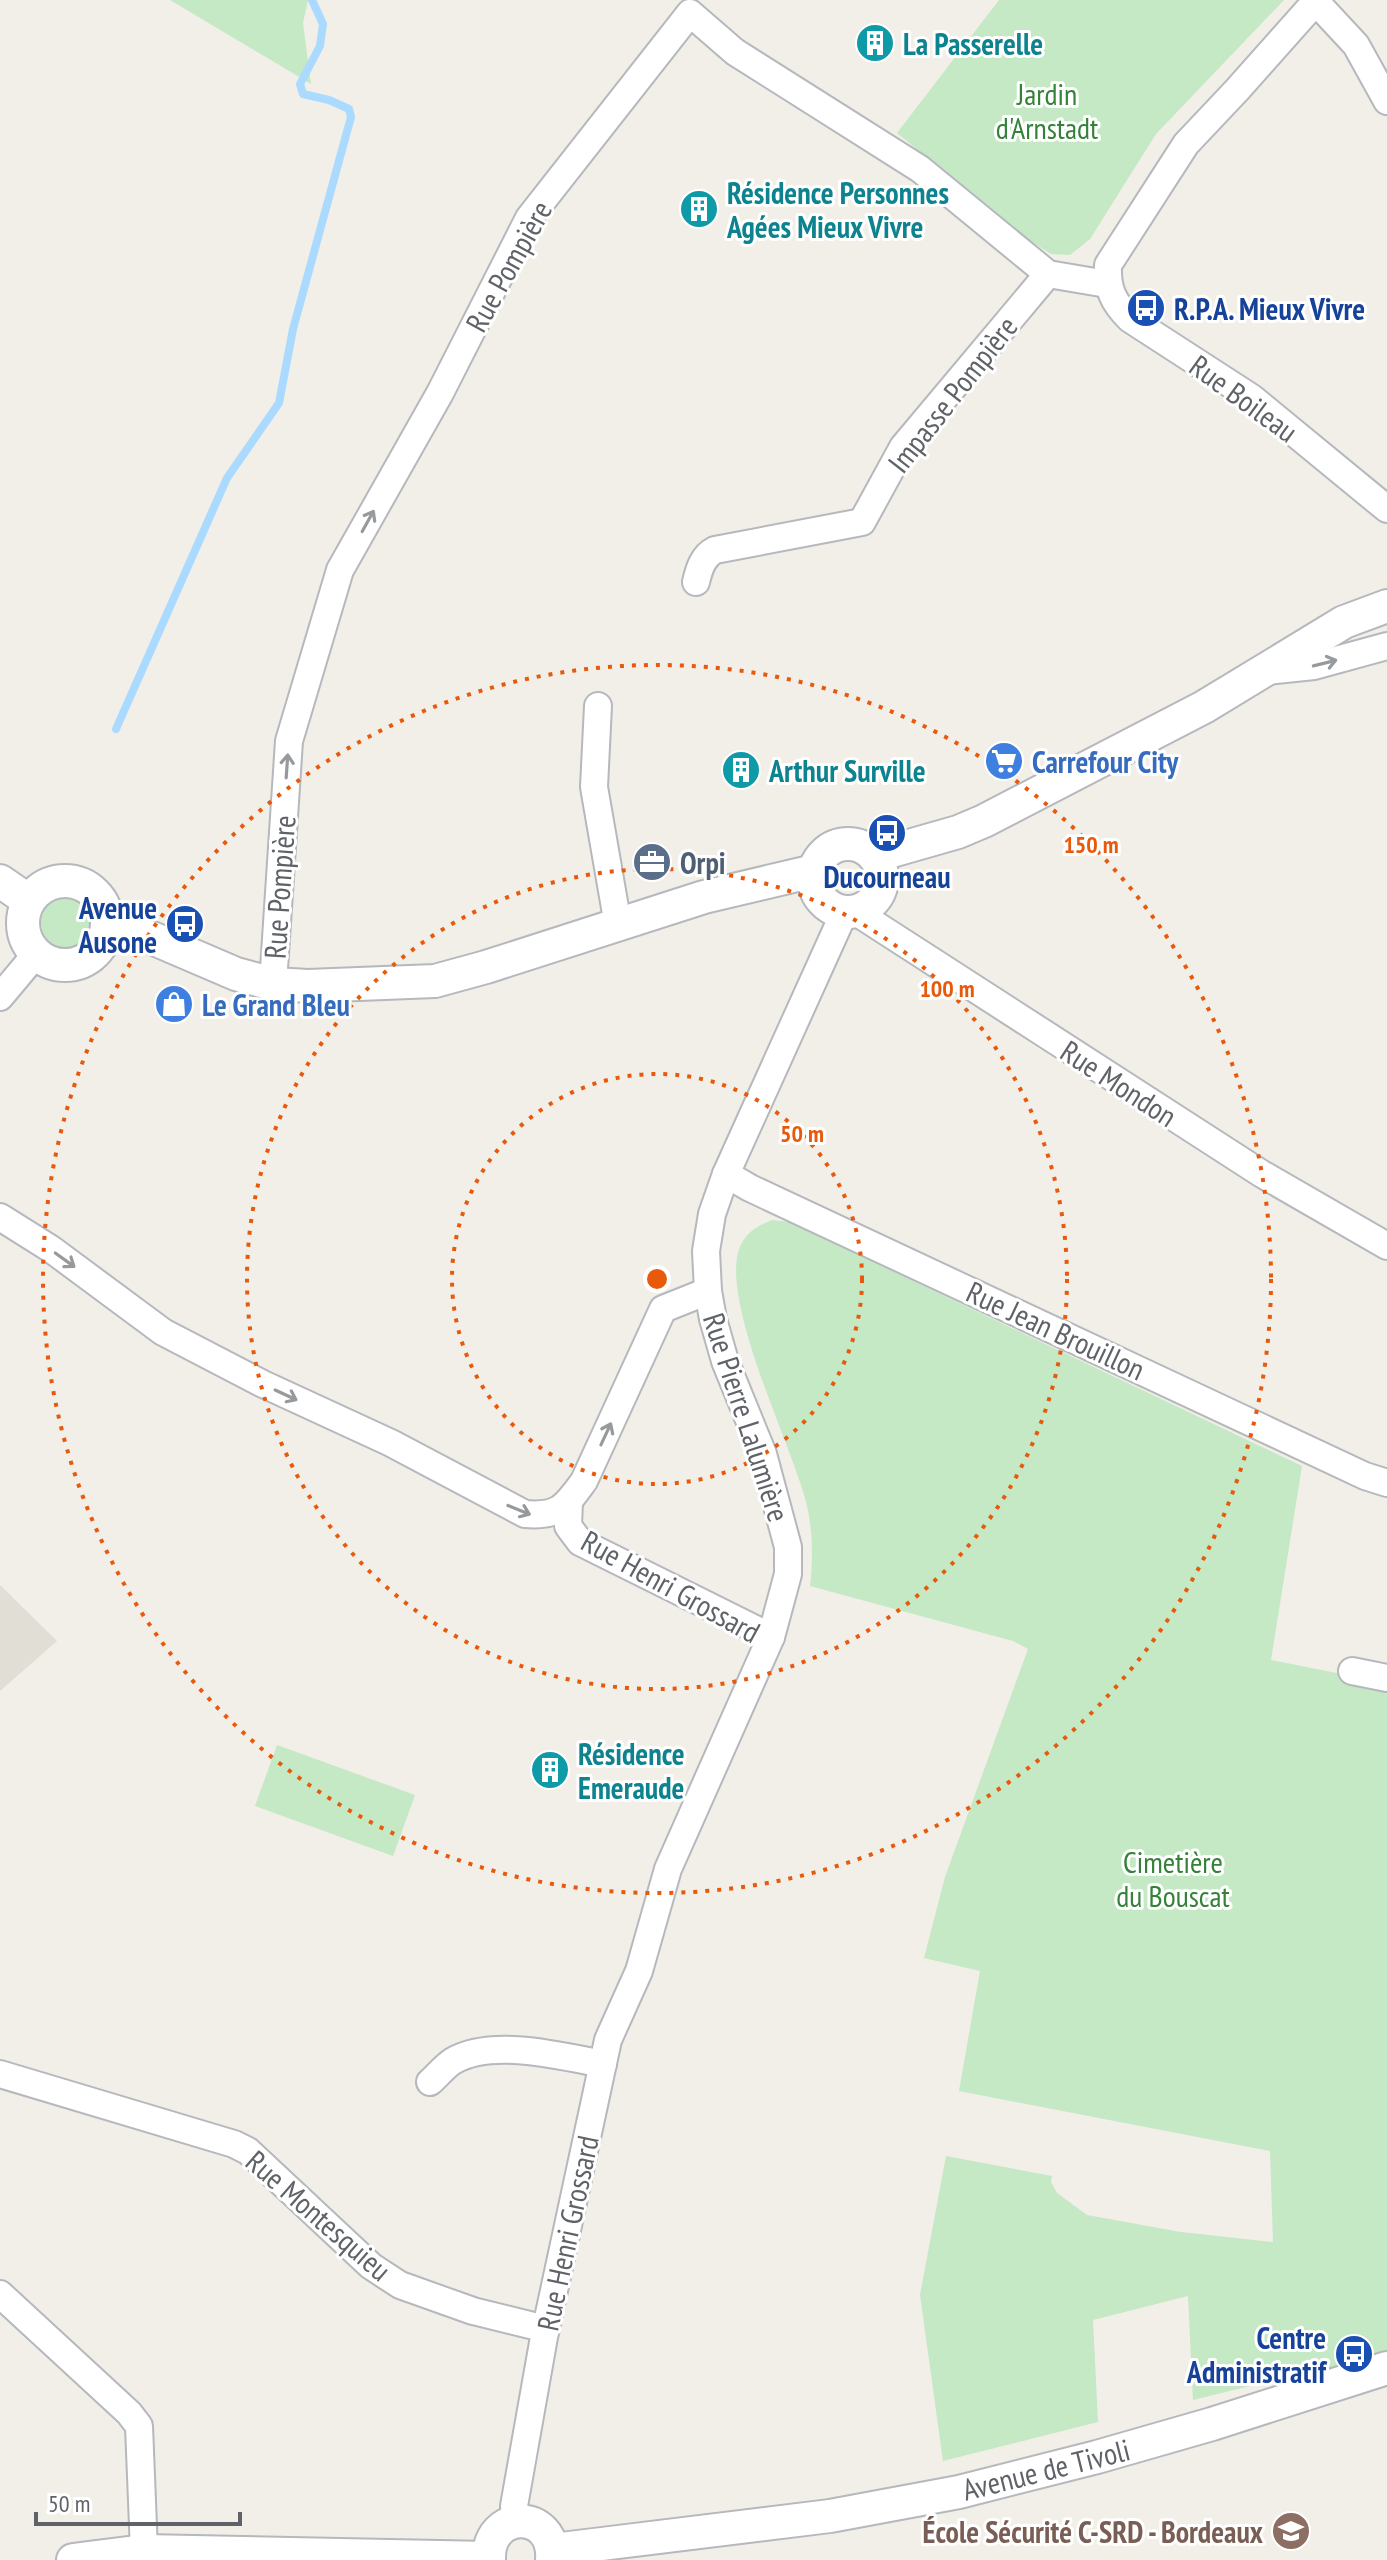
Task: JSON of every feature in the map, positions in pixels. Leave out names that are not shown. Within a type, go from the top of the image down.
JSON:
[{"type":"street","points":[[1107,284],[1108,265],[1177,156],[1316,1],[1356,45],[1387,101]]},
{"type":"street","name":"Rue Pompière","points":[[273,984],[289,741],[340,570],[440,393],[529,218],[685,6],[735,52],[920,169],[1048,274],[1107,284]]},
{"type":"street","name":"Impasse Pompière","points":[[696,582],[700,567],[709,553],[715,550],[862,522],[903,447],[1048,274]]},
{"type":"street","name":"Rue Boileau","points":[[1107,284],[1116,305],[1130,319],[1252,398],[1387,509]]},
{"type":"street","points":[[874,856],[958,832],[984,821],[1204,707],[1344,622],[1387,606]]},
{"type":"street","points":[[1262,671],[1314,666],[1387,646]]},
{"type":"street","points":[[598,706],[594,787],[618,925]]},
{"type":"street","points":[[856,845],[874,856],[882,878],[881,889],[866,907],[850,912],[824,903],[814,882],[814,871],[825,853],[834,847],[856,845]]},
{"type":"street","points":[[107,930],[152,938],[236,974],[273,984],[319,986],[435,981],[704,897],[814,871]]},
{"type":"street","points":[[64,880],[91,889],[101,900],[107,930],[97,951],[77,964],[55,964],[36,954],[27,942],[23,928],[29,901],[38,890],[64,880]]},
{"type":"street","points":[[0,881],[29,901]]},
{"type":"street","name":"Rue Pierre Lalumière","points":[[771,1637],[788,1574],[788,1547],[763,1454],[725,1361],[713,1319],[706,1251],[712,1214],[726,1174],[850,912]]},
{"type":"street","name":"Rue Mondon","points":[[850,912],[1262,1174],[1387,1246]]},
{"type":"street","points":[[0,997],[36,954]]},
{"type":"street","name":"Rue Jean Brouillon","points":[[726,1174],[1304,1448],[1387,1483]]},
{"type":"street","name":"Rue Henri Grossard","points":[[0,1217],[51,1249],[163,1332],[263,1384],[391,1443],[525,1514],[548,1516],[569,1502]]},
{"type":"street","points":[[569,1502],[584,1481],[663,1309],[708,1291]]},
{"type":"street","name":"Rue Henri Grossard","points":[[515,2522],[514,2506],[546,2329],[608,2040],[639,1971],[668,1869],[771,1637],[580,1542],[568,1526],[569,1502]]},
{"type":"street","points":[[1352,1671],[1387,1678]]},
{"type":"street","points":[[430,2082],[454,2060],[488,2050],[544,2053],[603,2064]]},
{"type":"street","name":"Rue Montesquieu","points":[[0,2074],[234,2144],[248,2151],[371,2266],[400,2285],[473,2311],[546,2329]]},
{"type":"street","points":[[0,2294],[129,2413],[139,2426],[144,2551]]},
{"type":"street","name":"Avenue de Tivoli","points":[[552,2555],[830,2516],[959,2492],[1241,2416],[1387,2368]]},
{"type":"street","points":[[73,2560],[144,2551],[489,2559],[489,2547],[498,2530],[515,2522],[526,2522],[544,2531],[552,2555]]},
{"type":"shaded area","points":[[0,1585],[57,1641],[0,1691]]},
{"type":"green space","points":[[170,0],[308,0],[303,23],[311,84]]},
{"type":"green space","name":"Jardin d'Arnstadt","points":[[999,0],[1284,0],[1156,134],[1090,239],[1070,255],[1051,254],[1029,240],[897,133]]},
{"type":"green space","points":[[66,898],[83,906],[91,923],[83,940],[66,948],[49,940],[41,923],[49,906]]},
{"type":"green space","name":"Cimetière du Bouscat","points":[[772,1220],[789,1222],[1302,1466],[1271,1660],[1387,1683],[1387,2368],[1285,2402],[1278,2379],[1193,2400],[1188,2296],[1093,2320],[1098,2422],[943,2461],[920,2295],[946,2156],[1052,2176],[1051,2182],[1057,2193],[1087,2215],[1181,2232],[1273,2242],[1270,2151],[959,2091],[980,1971],[924,1958],[945,1877],[1028,1649],[1013,1641],[810,1586],[812,1546],[807,1506],[746,1331],[738,1295],[736,1264],[743,1241],[756,1228]]},
{"type":"green space","points":[[277,1745],[415,1795],[393,1856],[255,1806]]},
{"type":"waterway","points":[[116,729],[227,478],[279,403],[293,329],[351,117],[349,109],[303,94],[300,84],[320,46],[323,24],[312,0]]},
{"type":"place","name":"La Passerelle","points":[[875,43]]},
{"type":"place","name":"Résidence Personnes Agées Mieux Vivre","points":[[699,209]]},
{"type":"place","name":"R.P.A. Mieux Vivre","points":[[1146,308]]},
{"type":"place","name":"Carrefour City","points":[[1004,761]]},
{"type":"place","name":"Arthur Surville","points":[[741,770]]},
{"type":"place","name":"Ducourneau","points":[[887,833]]},
{"type":"place","name":"Orpi","points":[[652,862]]},
{"type":"place","name":"Avenue Ausone","points":[[185,924]]},
{"type":"place","name":"Le Grand Bleu","points":[[174,1004]]},
{"type":"place","name":"Résidence Emeraude","points":[[550,1770]]},
{"type":"place","name":"Centre Administratif","points":[[1354,2354]]},
{"type":"place","name":"École Sécurité C-SRD - Bordeaux","points":[[1291,2531]]}]
